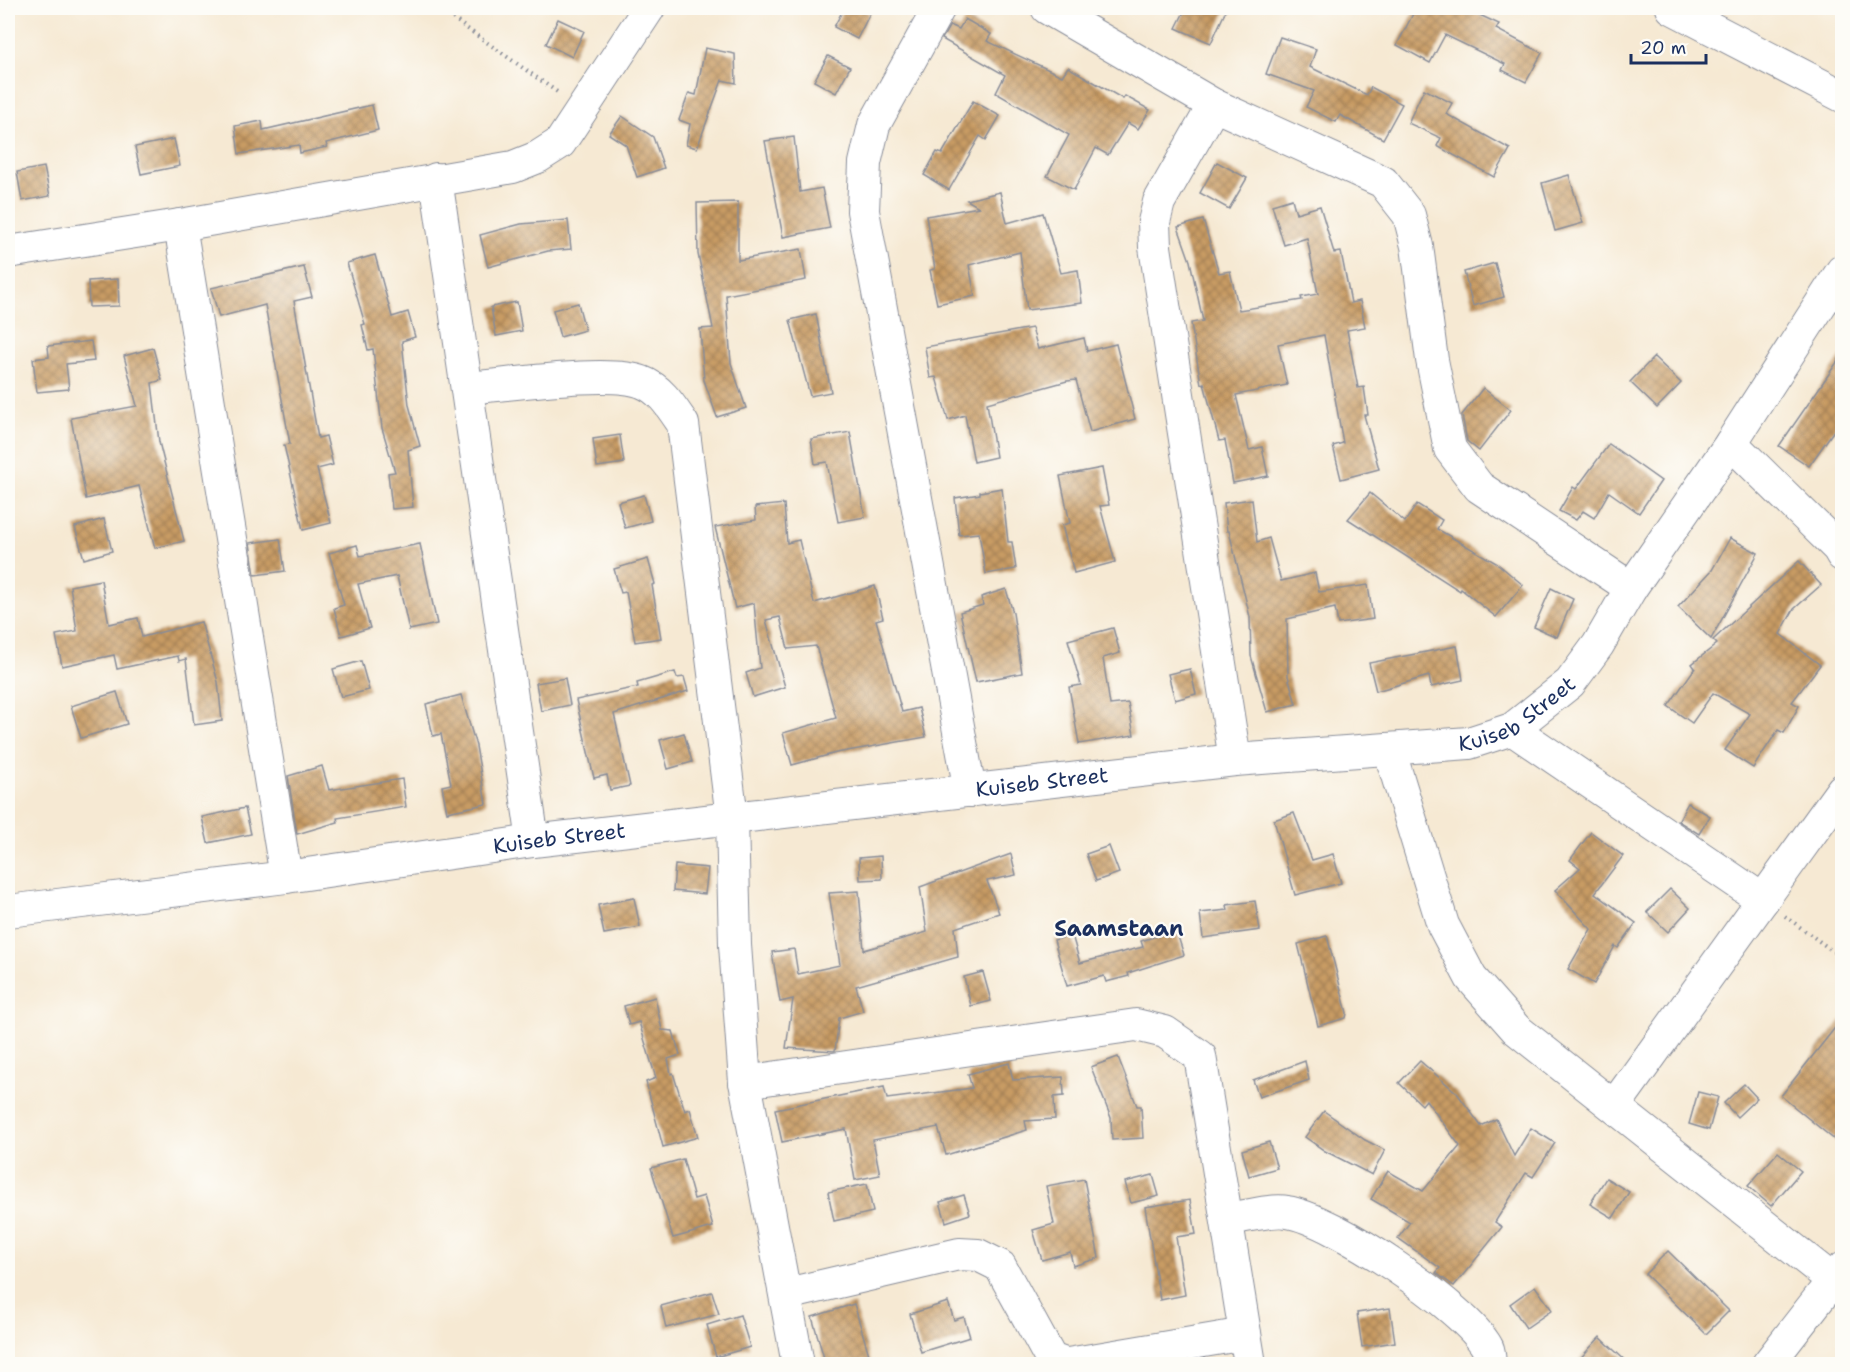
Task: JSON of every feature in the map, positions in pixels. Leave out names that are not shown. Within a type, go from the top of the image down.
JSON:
[{"type":"street","points":[[8,252],[180,225],[513,167],[538,157],[560,143],[649,8]]},
{"type":"street","points":[[939,8],[874,125],[865,163],[863,211],[970,791]]},
{"type":"street","points":[[1047,8],[1214,105],[1383,182],[1409,215],[1417,246],[1432,360],[1450,449],[1479,487],[1631,588]]},
{"type":"street","points":[[1672,8],[1842,96]]},
{"type":"street","points":[[1214,105],[1159,202],[1154,222],[1155,247],[1235,760]]},
{"type":"street","points":[[436,179],[533,842]]},
{"type":"street","points":[[180,225],[286,877]]},
{"type":"street","name":"Kuiseb Street","points":[[8,911],[732,818],[1235,760],[1469,742],[1512,729],[1570,683],[1598,645],[1631,588],[1731,444],[1842,271]]},
{"type":"street","points":[[468,388],[618,376],[644,382],[665,398],[683,424],[732,818],[735,945],[745,1082],[787,1294],[798,1365]]},
{"type":"street","points":[[1731,444],[1838,548],[1842,555]]},
{"type":"street","points":[[1512,729],[1763,900]]},
{"type":"street","points":[[1389,749],[1443,925],[1471,978],[1516,1029],[1838,1275],[1768,1365]]},
{"type":"street","points":[[1615,1105],[1842,790]]},
{"type":"street","points":[[745,1082],[1136,1025],[1165,1032],[1200,1056],[1250,1365]]},
{"type":"street","points":[[1228,1220],[1287,1211],[1334,1229],[1423,1286],[1470,1324],[1489,1348],[1490,1365]]},
{"type":"street","points":[[787,1294],[959,1254],[978,1255],[1000,1266],[1047,1352],[1052,1359],[1067,1365],[1245,1334]]},
{"type":"path","points":[[438,8],[583,110]]},
{"type":"path","points":[[1763,900],[1842,958]]},
{"type":"building","points":[[844,8],[859,8],[870,13],[857,39],[834,27]]},
{"type":"building","points":[[1186,8],[1227,8],[1211,43],[1176,28]]},
{"type":"building","points":[[1416,8],[1465,8],[1499,24],[1496,29],[1542,53],[1526,82],[1502,70],[1505,64],[1445,35],[1430,63],[1397,45]]},
{"type":"building","points":[[558,19],[584,31],[572,57],[546,44]]},
{"type":"building","points":[[965,19],[991,34],[987,41],[1062,76],[1068,67],[1123,99],[1125,96],[1150,110],[1138,129],[1128,123],[1108,155],[1096,148],[1074,190],[1047,176],[1069,135],[996,93],[1005,75],[942,39],[950,25],[959,29]]},
{"type":"building","points":[[1280,37],[1316,49],[1310,67],[1367,95],[1371,87],[1402,104],[1383,139],[1340,115],[1336,122],[1306,107],[1314,91],[1266,74]]},
{"type":"building","points":[[705,48],[735,54],[736,83],[722,80],[697,148],[686,145],[690,124],[679,120],[689,93],[696,95]]},
{"type":"building","points":[[828,56],[850,67],[836,93],[814,81]]},
{"type":"building","points":[[1424,89],[1452,103],[1446,114],[1510,149],[1494,177],[1437,146],[1441,138],[1408,123]]},
{"type":"building","points":[[973,101],[1000,116],[986,140],[980,136],[949,190],[924,175],[937,152],[942,154]]},
{"type":"building","points":[[372,105],[378,130],[326,143],[327,147],[300,153],[299,145],[239,154],[235,126],[262,121],[263,130]]},
{"type":"building","points":[[622,116],[653,137],[664,168],[637,177],[626,145],[609,134]]},
{"type":"building","points":[[794,137],[800,192],[822,188],[830,228],[783,237],[765,141]]},
{"type":"building","points":[[174,139],[180,166],[141,174],[135,147]]},
{"type":"building","points":[[1217,162],[1247,178],[1229,209],[1200,193]]},
{"type":"building","points":[[44,167],[50,196],[22,201],[17,172]]},
{"type":"building","points":[[1569,175],[1583,223],[1555,231],[1542,183]]},
{"type":"building","points":[[1000,192],[1007,223],[1043,213],[1061,273],[1078,270],[1082,303],[1027,310],[1020,252],[969,265],[975,296],[937,304],[930,270],[935,269],[926,216],[979,207],[967,200]]},
{"type":"building","points":[[1292,199],[1296,213],[1320,206],[1334,253],[1341,252],[1351,303],[1360,301],[1365,327],[1347,330],[1358,388],[1364,387],[1368,415],[1364,415],[1379,469],[1341,479],[1333,446],[1343,443],[1324,335],[1278,344],[1287,385],[1236,395],[1249,450],[1262,447],[1268,476],[1233,483],[1225,440],[1219,441],[1204,383],[1201,384],[1191,323],[1203,321],[1190,261],[1178,227],[1203,220],[1219,273],[1230,271],[1239,310],[1302,300],[1301,297],[1318,294],[1307,238],[1284,245],[1272,205]]},
{"type":"building","points":[[738,202],[738,260],[801,249],[806,280],[726,295],[731,363],[746,408],[717,417],[704,380],[700,329],[713,328],[698,254],[697,203]]},
{"type":"building","points":[[568,220],[571,249],[548,251],[488,267],[480,235],[521,224]]},
{"type":"building","points":[[375,255],[392,317],[408,312],[415,337],[402,341],[409,405],[420,446],[408,450],[413,507],[392,509],[388,473],[395,472],[382,428],[373,349],[368,350],[362,325],[365,324],[347,263]]},
{"type":"building","points":[[1495,263],[1504,297],[1473,306],[1464,272]]},
{"type":"building","points":[[304,267],[312,297],[294,301],[318,438],[326,436],[333,465],[317,469],[331,523],[303,530],[284,445],[290,444],[265,305],[219,317],[211,288]]},
{"type":"building","points":[[118,279],[119,306],[89,307],[88,281]]},
{"type":"building","points":[[517,302],[522,331],[496,336],[491,307]]},
{"type":"building","points":[[578,303],[585,330],[560,337],[553,310]]},
{"type":"building","points":[[816,314],[831,392],[810,396],[790,320]]},
{"type":"building","points":[[1032,328],[1038,349],[1084,338],[1087,351],[1116,344],[1135,419],[1090,432],[1076,380],[1067,381],[987,403],[996,457],[974,462],[965,415],[948,420],[936,377],[930,378],[925,347]]},
{"type":"building","points":[[91,341],[94,361],[66,364],[69,389],[37,392],[33,359],[49,357],[48,346]]},
{"type":"building","points":[[153,348],[162,380],[152,383],[159,442],[184,541],[155,548],[139,486],[86,499],[71,418],[137,406],[124,356]]},
{"type":"building","points":[[1842,355],[1842,419],[1809,466],[1779,446]]},
{"type":"building","points":[[1654,357],[1681,383],[1657,408],[1630,382]]},
{"type":"building","points":[[1483,388],[1511,410],[1479,451],[1467,441],[1462,415]]},
{"type":"building","points":[[850,432],[865,517],[838,522],[827,462],[815,464],[811,439]]},
{"type":"building","points":[[620,435],[624,463],[597,467],[593,439]]},
{"type":"building","points":[[1609,444],[1661,481],[1639,513],[1609,492],[1594,518],[1583,511],[1576,520],[1559,511],[1573,487],[1576,489]]},
{"type":"building","points":[[1102,468],[1109,505],[1100,506],[1115,562],[1074,573],[1062,525],[1070,523],[1060,476]]},
{"type":"building","points":[[1002,488],[1008,542],[1012,542],[1016,569],[986,574],[979,533],[959,535],[955,498]]},
{"type":"building","points":[[1370,493],[1405,522],[1417,504],[1442,520],[1437,529],[1498,564],[1523,585],[1496,617],[1461,589],[1460,591],[1348,519]]},
{"type":"building","points":[[644,495],[651,521],[625,528],[618,502]]},
{"type":"building","points":[[1252,499],[1257,542],[1269,538],[1281,581],[1315,573],[1319,592],[1368,585],[1373,619],[1338,624],[1335,608],[1287,619],[1288,676],[1296,704],[1267,712],[1251,656],[1250,617],[1229,531],[1227,531],[1224,503]]},
{"type":"building","points":[[784,504],[787,543],[799,540],[814,603],[875,586],[883,618],[876,620],[902,712],[919,708],[926,737],[836,753],[792,765],[783,733],[836,718],[816,646],[788,649],[780,617],[766,620],[785,687],[753,697],[746,673],[760,668],[754,603],[735,608],[715,527],[756,520],[755,507]]},
{"type":"building","points":[[104,519],[112,551],[84,559],[75,527]]},
{"type":"building","points":[[1730,538],[1758,553],[1711,639],[1678,607],[1712,570]]},
{"type":"building","points":[[280,539],[285,571],[255,575],[250,543]]},
{"type":"building","points":[[420,544],[437,624],[409,630],[397,576],[358,584],[370,628],[341,636],[334,608],[344,605],[329,553],[357,545],[360,556]]},
{"type":"building","points":[[648,559],[655,584],[652,585],[661,638],[635,642],[626,592],[621,593],[614,569]]},
{"type":"building","points":[[1799,561],[1821,585],[1794,609],[1780,634],[1820,665],[1792,702],[1799,706],[1784,733],[1778,730],[1753,768],[1725,750],[1750,714],[1713,693],[1692,723],[1668,706],[1695,668],[1692,664],[1717,644],[1713,640]]},
{"type":"building","points":[[101,580],[109,624],[138,618],[142,637],[201,622],[218,682],[222,721],[194,725],[186,659],[179,661],[178,656],[117,669],[114,655],[62,666],[56,635],[77,631],[70,586]]},
{"type":"building","points":[[1551,588],[1573,599],[1557,637],[1534,627]]},
{"type":"building","points":[[1006,589],[1013,613],[1022,673],[976,682],[960,612],[983,605],[981,597]]},
{"type":"building","points":[[1113,628],[1120,653],[1103,658],[1110,705],[1128,703],[1134,735],[1079,744],[1069,687],[1081,685],[1068,640]]},
{"type":"building","points":[[1457,646],[1463,680],[1431,687],[1429,676],[1376,691],[1369,663]]},
{"type":"building","points":[[361,661],[369,690],[341,697],[333,669]]},
{"type":"building","points":[[1190,669],[1196,694],[1175,700],[1168,674]]},
{"type":"building","points":[[675,672],[677,678],[684,677],[688,691],[614,714],[630,786],[610,790],[607,775],[594,778],[576,700],[638,687],[637,683]]},
{"type":"building","points":[[565,678],[570,705],[541,711],[536,683]]},
{"type":"building","points":[[117,692],[127,724],[81,738],[71,706]]},
{"type":"building","points":[[461,695],[476,746],[486,804],[447,812],[442,786],[451,784],[441,734],[433,736],[426,704]]},
{"type":"building","points":[[684,733],[692,762],[668,769],[660,740]]},
{"type":"building","points":[[322,766],[329,790],[402,779],[406,807],[337,818],[338,822],[297,834],[288,776]]},
{"type":"building","points":[[1688,803],[1710,816],[1699,834],[1678,821]]},
{"type":"building","points":[[245,808],[251,834],[208,843],[202,817]]},
{"type":"building","points":[[1294,813],[1312,860],[1333,854],[1341,883],[1295,895],[1274,820]]},
{"type":"building","points":[[1591,832],[1623,856],[1595,893],[1636,923],[1618,948],[1615,946],[1594,984],[1568,969],[1591,929],[1555,890],[1580,868],[1570,860]]},
{"type":"building","points":[[1109,846],[1119,873],[1096,881],[1086,854]]},
{"type":"building","points":[[1011,854],[1016,875],[987,881],[999,913],[955,928],[958,957],[856,986],[863,1011],[839,1018],[835,1051],[786,1048],[793,999],[780,1002],[772,952],[794,949],[798,974],[840,965],[829,893],[859,891],[864,950],[927,932],[920,887]]},
{"type":"building","points":[[881,856],[882,879],[860,880],[859,858]]},
{"type":"building","points":[[675,865],[708,868],[705,894],[673,891]]},
{"type":"building","points":[[1670,889],[1690,908],[1668,932],[1647,912]]},
{"type":"building","points":[[634,898],[640,927],[604,934],[598,905]]},
{"type":"building","points":[[1255,901],[1260,930],[1203,938],[1200,913],[1228,910],[1227,905]]},
{"type":"building","points":[[1176,930],[1184,955],[1128,973],[1129,976],[1106,982],[1104,976],[1067,986],[1054,940],[1072,935],[1080,963],[1143,947],[1141,941]]},
{"type":"building","points":[[1327,936],[1347,1013],[1346,1018],[1318,1026],[1298,944]]},
{"type":"building","points":[[983,972],[991,1001],[971,1006],[964,977]]},
{"type":"building","points":[[655,997],[662,1030],[673,1031],[680,1055],[668,1059],[671,1074],[673,1073],[685,1111],[690,1109],[698,1137],[663,1147],[646,1082],[656,1078],[639,1022],[629,1025],[624,1006]]},
{"type":"building","points":[[1842,1019],[1842,1146],[1781,1096]]},
{"type":"building","points":[[1118,1057],[1137,1106],[1141,1106],[1143,1138],[1112,1140],[1111,1118],[1091,1067]]},
{"type":"building","points":[[1305,1061],[1309,1080],[1259,1097],[1253,1080]]},
{"type":"building","points":[[1420,1061],[1457,1093],[1481,1126],[1496,1119],[1514,1156],[1531,1128],[1555,1143],[1533,1177],[1526,1173],[1495,1222],[1502,1227],[1454,1286],[1436,1273],[1440,1268],[1398,1238],[1410,1222],[1371,1199],[1388,1171],[1423,1191],[1460,1146],[1426,1100],[1422,1105],[1399,1083]]},
{"type":"building","points":[[1009,1063],[1013,1080],[1063,1077],[1064,1096],[1054,1097],[1055,1119],[1025,1121],[1027,1130],[946,1155],[938,1127],[873,1140],[880,1175],[855,1180],[846,1129],[782,1142],[775,1109],[884,1087],[887,1099],[972,1088],[968,1074]]},
{"type":"building","points":[[1744,1084],[1757,1098],[1737,1117],[1724,1103]]},
{"type":"building","points":[[1698,1092],[1718,1097],[1709,1130],[1689,1124]]},
{"type":"building","points":[[1324,1111],[1365,1140],[1385,1150],[1372,1175],[1325,1151],[1305,1137]]},
{"type":"building","points":[[1269,1142],[1277,1168],[1249,1176],[1242,1150]]},
{"type":"building","points":[[1778,1152],[1801,1171],[1771,1206],[1748,1186]]},
{"type":"building","points":[[683,1159],[694,1199],[704,1196],[713,1227],[673,1238],[651,1168]]},
{"type":"building","points":[[1153,1175],[1159,1196],[1131,1203],[1125,1182]]},
{"type":"building","points":[[1606,1178],[1629,1192],[1613,1218],[1590,1204]]},
{"type":"building","points":[[1084,1179],[1099,1258],[1073,1266],[1070,1252],[1042,1260],[1033,1230],[1054,1224],[1046,1186]]},
{"type":"building","points":[[867,1184],[873,1212],[834,1221],[828,1192]]},
{"type":"building","points":[[964,1195],[970,1214],[946,1222],[940,1202]]},
{"type":"building","points":[[1190,1200],[1196,1234],[1176,1237],[1185,1295],[1160,1300],[1145,1207]]},
{"type":"building","points":[[1668,1251],[1729,1311],[1706,1334],[1645,1274]]},
{"type":"building","points":[[1535,1286],[1552,1310],[1526,1328],[1510,1304]]},
{"type":"building","points":[[712,1292],[719,1314],[666,1328],[661,1306]]},
{"type":"building","points":[[948,1302],[954,1320],[964,1317],[970,1337],[921,1352],[910,1314]]},
{"type":"building","points":[[854,1304],[872,1365],[826,1365],[812,1317]]},
{"type":"building","points":[[1390,1308],[1395,1342],[1362,1347],[1357,1313]]},
{"type":"building","points":[[740,1315],[750,1347],[716,1357],[707,1325]]},
{"type":"building","points":[[1600,1337],[1630,1365],[1574,1365]]},
{"type":"district","name":"Saamstaan","points":[[1119,928]]}]
